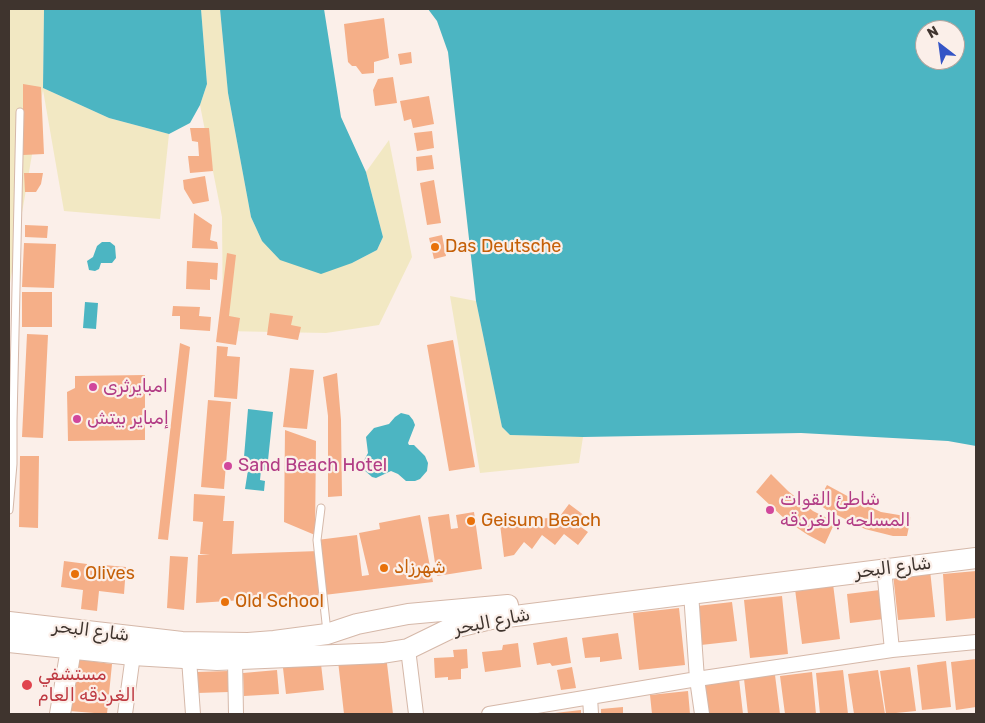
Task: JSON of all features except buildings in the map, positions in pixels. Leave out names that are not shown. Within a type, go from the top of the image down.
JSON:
[{"type":"main road","name":"شارع البحر","points":[[9,622],[190,642],[248,643],[274,641],[327,634],[356,624],[408,614],[622,592],[976,546]]},
{"type":"main road","name":"شارع البحر","points":[[9,642],[189,659],[235,660],[390,652],[408,649],[449,629],[491,619],[976,558]]},
{"type":"main road","points":[[408,614],[406,632],[408,649]]},
{"type":"main road","points":[[356,624],[363,638],[362,654]]},
{"type":"main road","points":[[60,714],[71,649]]},
{"type":"street","points":[[884,569],[892,650]]},
{"type":"street","points":[[691,593],[697,679],[702,714]]},
{"type":"street","points":[[489,714],[697,679],[892,650],[976,642]]},
{"type":"street","points":[[408,649],[416,714]]},
{"type":"street","points":[[126,714],[133,655]]},
{"type":"street","points":[[189,659],[193,714]]},
{"type":"street","points":[[235,660],[236,714]]},
{"type":"street","points":[[590,697],[592,714]]},
{"type":"lane","points":[[9,510],[13,464],[20,112]]},
{"type":"lane","points":[[321,508],[317,540],[327,634]]},
{"type":"sand","points":[[9,9],[44,9],[43,88],[109,118],[169,134],[160,219],[64,211],[43,90],[9,289]]},
{"type":"sand","points":[[201,9],[220,9],[228,93],[251,217],[262,241],[352,263],[377,250],[383,237],[366,172],[389,140],[412,257],[379,325],[326,333],[223,331],[222,217],[200,105],[207,84]]},
{"type":"sand","points":[[450,296],[476,301],[502,427],[510,435],[583,437],[579,463],[480,473]]},
{"type":"water","points":[[44,9],[201,9],[207,84],[200,105],[190,123],[169,134],[109,118],[43,88]]},
{"type":"water","points":[[220,9],[324,9],[341,117],[366,172],[383,237],[377,250],[352,263],[321,274],[280,260],[262,241],[251,217],[228,93]]},
{"type":"water","points":[[428,9],[976,9],[976,446],[948,441],[801,433],[583,437],[510,435],[502,427],[476,301],[448,52],[437,21]]},
{"type":"water","points":[[102,242],[110,242],[115,246],[116,258],[112,263],[101,263],[99,269],[95,271],[89,270],[87,261],[93,257],[97,246]]},
{"type":"water","points":[[85,302],[98,303],[96,329],[83,328]]},
{"type":"water","points":[[248,409],[273,412],[267,470],[261,470],[260,480],[265,481],[264,491],[245,489],[248,470],[243,469]]},
{"type":"water","points":[[401,413],[409,415],[413,420],[415,425],[408,443],[409,445],[414,445],[425,456],[428,463],[427,471],[420,479],[415,481],[406,481],[391,471],[376,478],[372,477],[363,469],[362,464],[368,453],[366,437],[374,428],[389,424]]},
{"type":"place","name":"Das Deutsche","points":[[435,247]]},
{"type":"place","name":"امبايرثرى","points":[[93,387]]},
{"type":"place","name":"إمباير بيتش","points":[[77,419]]},
{"type":"place","name":"Sand Beach Hotel","points":[[228,466]]},
{"type":"place","name":"شاطئ القوات المسلحه بالغردقه","points":[[770,510]]},
{"type":"place","name":"Geisum Beach","points":[[471,521]]},
{"type":"place","name":"شهرزاد","points":[[384,568]]},
{"type":"place","name":"Olives","points":[[75,574]]},
{"type":"place","name":"Old School","points":[[225,602]]},
{"type":"place","name":"مستشفي الغردقه العام","points":[[27,685]]}]
